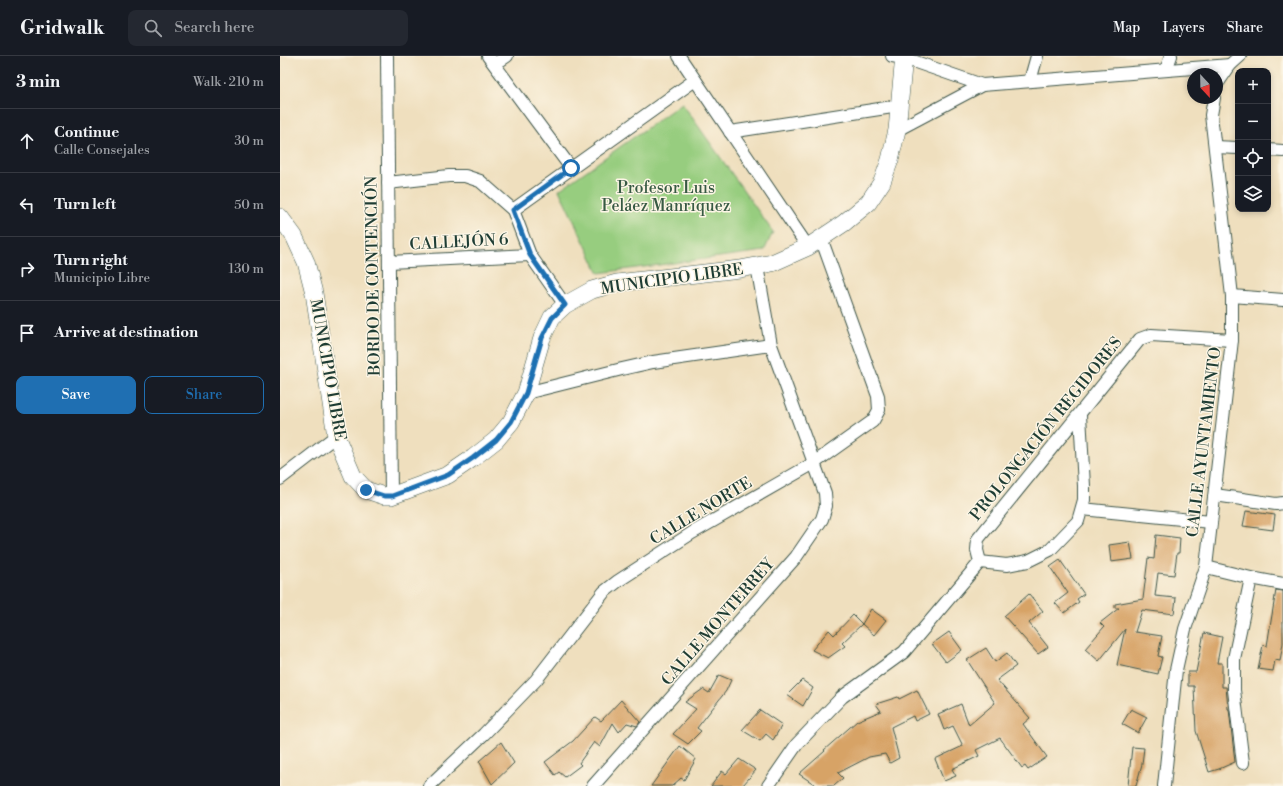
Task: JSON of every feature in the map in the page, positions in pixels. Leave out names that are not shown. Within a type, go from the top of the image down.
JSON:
[{"type":"street","name":"BORDO DE CONTENCIÓN","points":[[387,56],[392,496]]},
{"type":"street","points":[[507,56],[492,60],[571,168]]},
{"type":"street","name":"CALLE NORTE","points":[[429,786],[484,734],[536,680],[608,588],[692,533],[814,463],[873,421],[879,410],[878,396],[815,242],[730,132],[679,56]]},
{"type":"street","points":[[1030,81],[1037,56]]},
{"type":"street","points":[[1166,70],[1171,56]]},
{"type":"street","points":[[1223,75],[1230,65],[1240,56]]},
{"type":"street","points":[[900,57],[982,85]]},
{"type":"street","name":"MUNICIPIO LIBRE","points":[[280,217],[294,236],[306,262],[314,293],[336,436],[353,476],[366,490],[384,496],[392,496],[448,475],[496,440],[511,422],[526,393],[542,338],[552,318],[565,305],[592,290],[617,283],[740,269],[772,263],[815,242],[844,223],[868,203],[882,182],[890,160],[897,130],[900,57]]},
{"type":"street","points":[[897,130],[982,85],[1230,65]]},
{"type":"street","points":[[513,210],[695,80]]},
{"type":"street","name":"CALLE AYUNTAMIENTO","points":[[1164,786],[1176,670],[1185,629],[1206,567],[1232,340],[1232,296],[1211,115],[1213,104]]},
{"type":"street","points":[[730,132],[899,106]]},
{"type":"street","points":[[1215,147],[1235,148]]},
{"type":"street","points":[[1271,150],[1283,151]]},
{"type":"street","points":[[388,183],[449,176],[465,176],[480,181],[513,210],[530,255],[565,305]]},
{"type":"street","name":"CALLEJÓN 6","points":[[389,262],[530,255]]},
{"type":"street","name":"CALLE MONTERREY","points":[[593,786],[796,557],[822,519],[826,506],[825,493],[771,345],[757,266]]},
{"type":"street","points":[[1232,296],[1283,300]]},
{"type":"street","name":"PROLONGACIÓN REGIDORES","points":[[980,562],[977,550],[978,539],[1080,415],[1140,339],[1151,335],[1232,340]]},
{"type":"street","points":[[526,393],[653,362],[771,345]]},
{"type":"street","points":[[768,786],[797,744],[842,697],[904,652],[980,562],[1007,566],[1028,561],[1050,550],[1078,520],[1084,500],[1080,415]]},
{"type":"street","points":[[280,479],[336,436]]},
{"type":"street","points":[[1215,495],[1276,504],[1283,503]]},
{"type":"street","points":[[1082,509],[1212,522]]},
{"type":"street","points":[[1206,567],[1283,584]]},
{"type":"street","points":[[1243,763],[1234,690],[1234,659],[1251,578]]},
{"type":"green space","name":"Profesor Luis Peláez Manríquez","points":[[682,103],[773,232],[764,251],[599,273],[559,190]]},
{"type":"building","points":[[1246,511],[1275,515],[1273,530],[1243,526]]},
{"type":"building","points":[[1156,535],[1180,538],[1179,553],[1177,553],[1174,575],[1158,573],[1155,596],[1176,598],[1174,614],[1142,610],[1135,632],[1162,636],[1158,656],[1162,657],[1158,674],[1117,665],[1125,629],[1099,661],[1085,649],[1104,627],[1100,623],[1119,608],[1115,608],[1115,604],[1143,599],[1148,558],[1154,559]]},
{"type":"building","points":[[1130,542],[1133,559],[1111,562],[1109,545]]},
{"type":"building","points":[[1060,560],[1084,594],[1077,599],[1079,602],[1064,613],[1055,603],[1068,593],[1050,567]]},
{"type":"building","points":[[1276,590],[1283,591],[1283,643],[1280,661],[1275,660],[1273,671],[1258,669],[1263,645],[1267,646]]},
{"type":"building","points":[[1029,594],[1043,611],[1029,623],[1048,647],[1038,654],[1004,616]]},
{"type":"building","points":[[871,609],[886,620],[874,635],[862,624]]},
{"type":"building","points":[[853,615],[862,624],[842,643],[845,646],[828,658],[812,650],[829,630],[834,635]]},
{"type":"building","points":[[949,632],[962,650],[946,662],[932,644]]},
{"type":"building","points":[[1204,633],[1222,637],[1217,663],[1222,663],[1222,687],[1226,687],[1235,762],[1209,772],[1196,731],[1194,686],[1188,686],[1188,672],[1196,672]]},
{"type":"building","points":[[986,648],[995,662],[1007,653],[1016,666],[997,680],[1030,718],[1023,724],[1047,757],[1028,770],[1025,766],[1022,768],[1000,738],[976,750],[979,756],[952,769],[956,776],[944,781],[935,759],[963,746],[953,726],[944,730],[938,714],[961,704],[969,725],[995,703],[967,660]]},
{"type":"building","points":[[719,675],[731,680],[726,691],[697,728],[701,731],[688,744],[673,734],[696,709],[685,702],[703,689],[709,693]]},
{"type":"building","points":[[802,680],[813,688],[803,706],[787,695]]},
{"type":"building","points":[[917,690],[929,714],[915,721],[913,716],[891,727],[899,758],[890,763],[885,754],[869,757],[838,773],[843,778],[834,786],[817,786],[799,774],[857,721],[881,711],[876,704],[898,697],[899,699]]},
{"type":"building","points":[[621,700],[640,722],[637,726],[627,723],[619,732],[613,723],[600,747],[594,742],[579,763],[581,765],[565,777],[559,772],[555,775],[545,762],[573,741],[595,717],[601,721]]},
{"type":"building","points":[[1131,709],[1147,717],[1138,733],[1122,724]]},
{"type":"building","points":[[760,710],[782,725],[773,740],[766,734],[760,741],[742,730]]},
{"type":"building","points":[[501,742],[514,763],[492,784],[479,761]]},
{"type":"building","points":[[680,746],[696,759],[684,780],[681,778],[672,786],[651,786]]},
{"type":"building","points":[[1132,747],[1144,748],[1142,764],[1136,786],[1128,786]]},
{"type":"building","points":[[739,759],[756,770],[743,785],[745,786],[711,786],[722,771],[726,774]]},
{"type":"route","points":[[366,490],[384,496],[392,496],[448,475],[496,440],[511,422],[526,393],[542,338],[552,318],[565,305],[530,255],[513,210],[571,168]]}]
